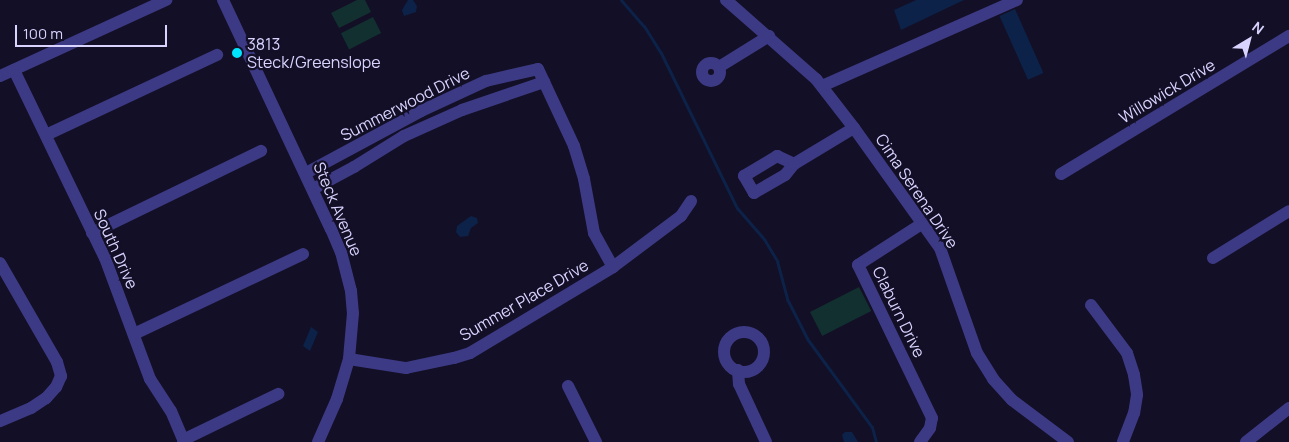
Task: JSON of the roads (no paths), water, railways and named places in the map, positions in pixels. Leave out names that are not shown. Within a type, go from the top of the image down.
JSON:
[{"type":"street","points":[[0,76],[166,0]]},
{"type":"street","name":"Steck Avenue","points":[[223,0],[342,252],[351,291],[353,313],[349,359],[340,392],[318,442]]},
{"type":"street","name":"Cima Serena Drive","points":[[726,0],[769,36],[822,86],[940,248],[977,353],[993,378],[1012,400],[1068,442]]},
{"type":"street","points":[[822,86],[1017,0]]},
{"type":"street","points":[[719,67],[769,36]]},
{"type":"street","name":"Willowick Drive","points":[[1061,174],[1289,36]]},
{"type":"street","points":[[46,135],[217,55]]},
{"type":"street","name":"Summerwood Drive","points":[[306,173],[421,111],[486,81],[538,69],[544,82],[462,110],[404,136],[354,168],[313,189]]},
{"type":"street","name":"South Drive","points":[[14,70],[105,258],[150,379],[171,411],[184,441]]},
{"type":"street","points":[[544,82],[574,146],[584,178],[594,233],[613,267]]},
{"type":"street","points":[[794,164],[854,128]]},
{"type":"street","points":[[92,233],[261,151]]},
{"type":"street","name":"Summer Place Drive","points":[[349,359],[406,368],[454,358],[484,345],[613,267],[681,216],[691,201]]},
{"type":"street","points":[[1213,258],[1289,211]]},
{"type":"street","name":"Claburn Drive","points":[[920,442],[930,428],[932,418],[858,264],[923,223]]},
{"type":"street","points":[[134,334],[303,254]]},
{"type":"street","points":[[0,263],[58,362],[61,376],[56,387],[46,398],[31,408],[0,421]]},
{"type":"street","points":[[1091,305],[1127,353],[1134,375],[1137,395],[1134,413],[1123,442]]},
{"type":"street","points":[[738,370],[739,384],[766,442]]},
{"type":"street","points":[[568,386],[596,442]]},
{"type":"street","points":[[184,441],[278,394]]},
{"type":"street","points":[[1246,442],[1289,408]]},
{"type":"water","points":[[408,0],[413,0],[417,6],[416,12],[404,16],[402,10]]},
{"type":"water","points":[[916,0],[964,0],[901,30],[894,10]]},
{"type":"water","points":[[1015,9],[1043,73],[1028,80],[999,16]]},
{"type":"water","points":[[471,216],[477,218],[478,223],[471,228],[468,236],[460,237],[456,232],[457,226]]},
{"type":"water","points":[[311,327],[318,332],[310,351],[303,346]]},
{"type":"water","points":[[845,432],[852,432],[858,442],[844,442],[842,435]]},
{"type":"waterway","points":[[621,0],[644,26],[661,53],[737,208],[764,239],[777,261],[787,299],[808,340],[872,427],[876,442]]},
{"type":"place","name":"3813 Steck/Greenslope","points":[[237,53]]}]
